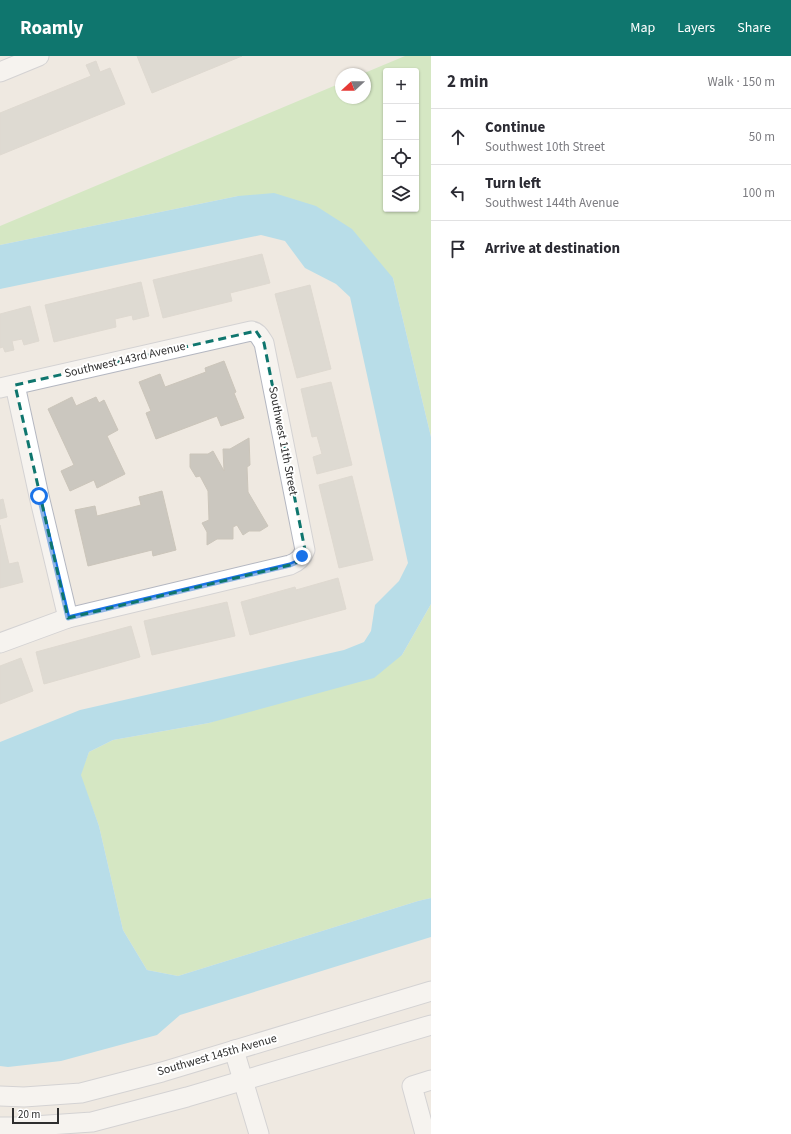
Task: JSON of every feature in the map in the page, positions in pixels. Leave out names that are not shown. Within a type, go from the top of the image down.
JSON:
[{"type":"street","points":[[0,72],[38,56]]},
{"type":"street","name":"Southwest 143rd Avenue","points":[[7,386],[251,331]]},
{"type":"street","name":"Southwest 11th Street","points":[[68,618],[290,565],[297,562],[302,556],[305,550],[304,544],[264,343],[256,331],[251,331]]},
{"type":"street","points":[[0,643],[68,618],[37,489],[7,386]]},
{"type":"street","name":"Southwest 145th Avenue","points":[[0,1096],[24,1097],[81,1093],[162,1072],[431,992]]},
{"type":"street","points":[[0,1127],[19,1130],[92,1122],[243,1081],[431,1024]]},
{"type":"street","points":[[234,1050],[259,1134]]},
{"type":"street","points":[[425,1134],[412,1086],[431,1080]]},
{"type":"highlighted area","points":[[256,331],[264,343],[305,550],[297,562],[290,565],[68,618],[15,385]]},
{"type":"green space","points":[[405,56],[431,56],[431,437],[393,278],[238,196],[0,245],[0,226],[335,86],[335,104],[371,104],[371,70]]},
{"type":"green space","points":[[431,604],[431,898],[178,976],[147,970],[123,930],[99,826],[80,775],[89,752],[113,740],[209,723],[402,655]]},
{"type":"water","points":[[274,193],[316,206],[352,229],[393,278],[431,437],[431,604],[402,655],[374,678],[209,723],[113,740],[89,752],[81,775],[99,826],[123,930],[147,970],[178,976],[431,898],[431,937],[180,1015],[157,1035],[61,1061],[8,1067],[0,1066],[0,742],[80,710],[344,650],[364,642],[371,631],[375,605],[399,581],[408,563],[350,297],[336,284],[305,268],[285,241],[261,235],[0,289],[0,245],[238,196]]},
{"type":"building","points":[[137,56],[242,56],[152,93]]},
{"type":"building","points":[[96,61],[100,72],[110,68],[125,104],[0,155],[0,113],[91,76],[86,65]]},
{"type":"building","points":[[262,254],[270,283],[230,293],[232,301],[163,318],[153,280]]},
{"type":"building","points":[[141,282],[149,316],[133,320],[132,315],[115,319],[116,327],[54,342],[45,305]]},
{"type":"building","points":[[310,285],[331,369],[297,378],[275,294]]},
{"type":"building","points":[[30,306],[39,341],[24,345],[22,339],[12,341],[14,350],[5,352],[3,347],[0,348],[0,314]]},
{"type":"building","points":[[224,361],[244,418],[221,426],[217,416],[156,439],[146,413],[151,411],[139,382],[160,374],[165,387],[206,372],[205,368]]},
{"type":"building","points":[[331,382],[352,465],[317,474],[313,457],[322,454],[317,436],[312,437],[301,389]]},
{"type":"building","points":[[72,397],[76,406],[96,397],[99,403],[104,400],[118,430],[107,436],[125,474],[97,488],[94,480],[70,491],[61,471],[74,465],[48,409]]},
{"type":"building","points":[[249,438],[250,465],[247,467],[248,492],[268,526],[260,531],[249,531],[243,535],[237,525],[233,527],[233,539],[217,539],[207,545],[207,532],[202,523],[209,520],[208,491],[200,476],[196,477],[190,467],[190,454],[208,454],[213,451],[224,471],[223,449],[230,449]]},
{"type":"building","points":[[352,476],[373,560],[339,568],[319,485]]},
{"type":"building","points":[[162,491],[176,550],[153,556],[152,550],[88,566],[75,510],[95,506],[97,516],[141,505],[139,497]]},
{"type":"building","points":[[3,499],[7,517],[0,519],[0,500]]},
{"type":"building","points":[[0,525],[9,564],[18,562],[23,582],[0,588]]},
{"type":"building","points":[[338,578],[346,609],[250,635],[241,602],[295,587],[296,590]]},
{"type":"building","points":[[227,602],[235,636],[152,655],[144,621]]},
{"type":"building","points":[[131,626],[140,657],[44,684],[36,652]]},
{"type":"building","points":[[21,658],[33,691],[0,704],[0,666]]},
{"type":"route","points":[[39,496],[68,618],[290,565],[297,562],[302,556]]}]
